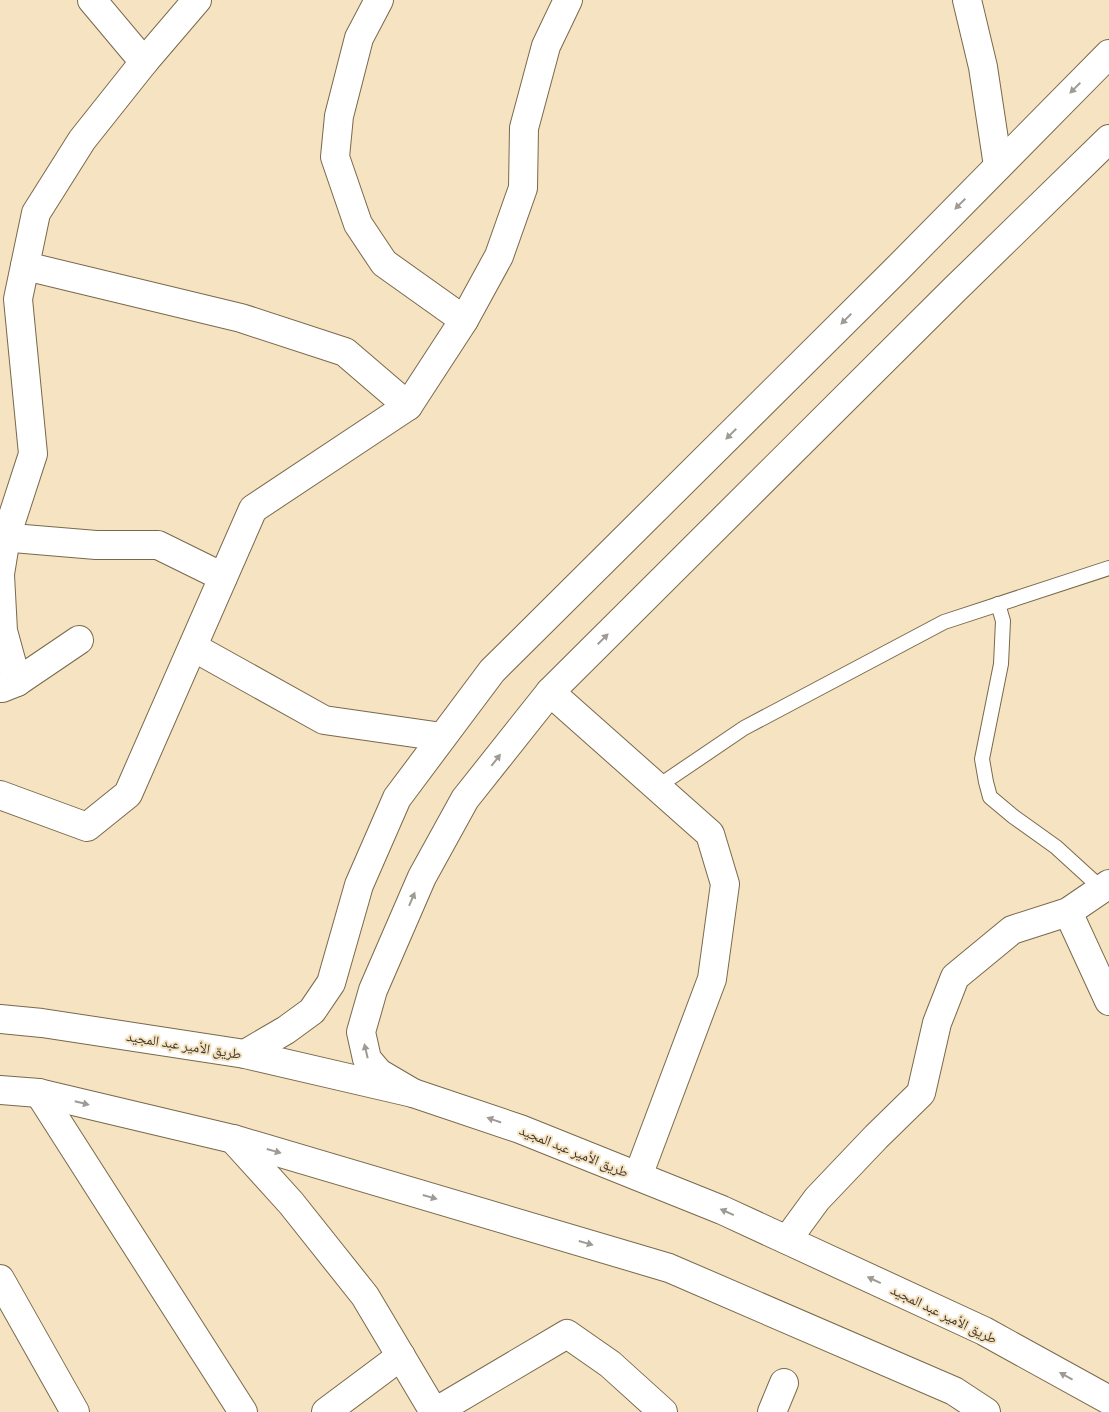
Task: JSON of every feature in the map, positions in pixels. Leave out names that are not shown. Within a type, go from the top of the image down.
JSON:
[{"type":"street","points":[[92,0],[144,62]]},
{"type":"street","points":[[79,640],[9,685],[1,631],[0,574],[3,537],[33,454],[9,303],[25,266],[36,213],[82,140],[144,62],[197,0]]},
{"type":"street","points":[[379,0],[359,38],[338,116],[335,157],[358,224],[384,263],[464,320]]},
{"type":"street","points":[[0,794],[87,827],[128,794],[253,509],[408,406],[464,320],[499,256],[523,188],[524,128],[546,46],[568,0]]},
{"type":"street","points":[[967,0],[983,66],[998,166]]},
{"type":"street","points":[[245,1054],[286,1030],[312,1011],[331,983],[359,885],[397,798],[492,671],[888,278],[1109,54]]},
{"type":"street","points":[[413,1093],[379,1073],[367,1059],[361,1032],[373,990],[422,877],[465,799],[550,692],[1109,139]]},
{"type":"street","points":[[25,266],[241,318],[345,352],[408,406]]},
{"type":"street","points":[[3,537],[96,545],[158,544],[223,577]]},
{"type":"street","points":[[193,647],[324,720],[442,737]]},
{"type":"street","points":[[550,692],[710,834],[725,884],[712,978],[638,1176]]},
{"type":"street","points":[[787,1240],[817,1199],[876,1137],[922,1093],[937,1023],[955,977],[1012,930],[1068,912],[1105,887]]},
{"type":"street","points":[[1068,912],[1109,1001]]},
{"type":"street","name":"طريق الأمير عبد المجيد","points":[[0,1019],[42,1023],[245,1054],[413,1093],[520,1129],[722,1210],[984,1331],[1108,1398]]},
{"type":"street","points":[[0,1090],[39,1093],[233,1139],[669,1268],[954,1391],[986,1412]]},
{"type":"street","points":[[39,1093],[243,1412]]},
{"type":"street","points":[[233,1139],[291,1203],[365,1296],[434,1412],[567,1334],[610,1364],[663,1412]]},
{"type":"street","points":[[0,1279],[75,1412]]},
{"type":"street","points":[[326,1412],[401,1356]]},
{"type":"street","points":[[772,1412],[784,1384]]},
{"type":"lane","points":[[657,787],[744,728],[944,622],[1109,568]]},
{"type":"lane","points":[[998,604],[1003,621],[1001,664],[982,759],[990,797],[1105,887]]}]
